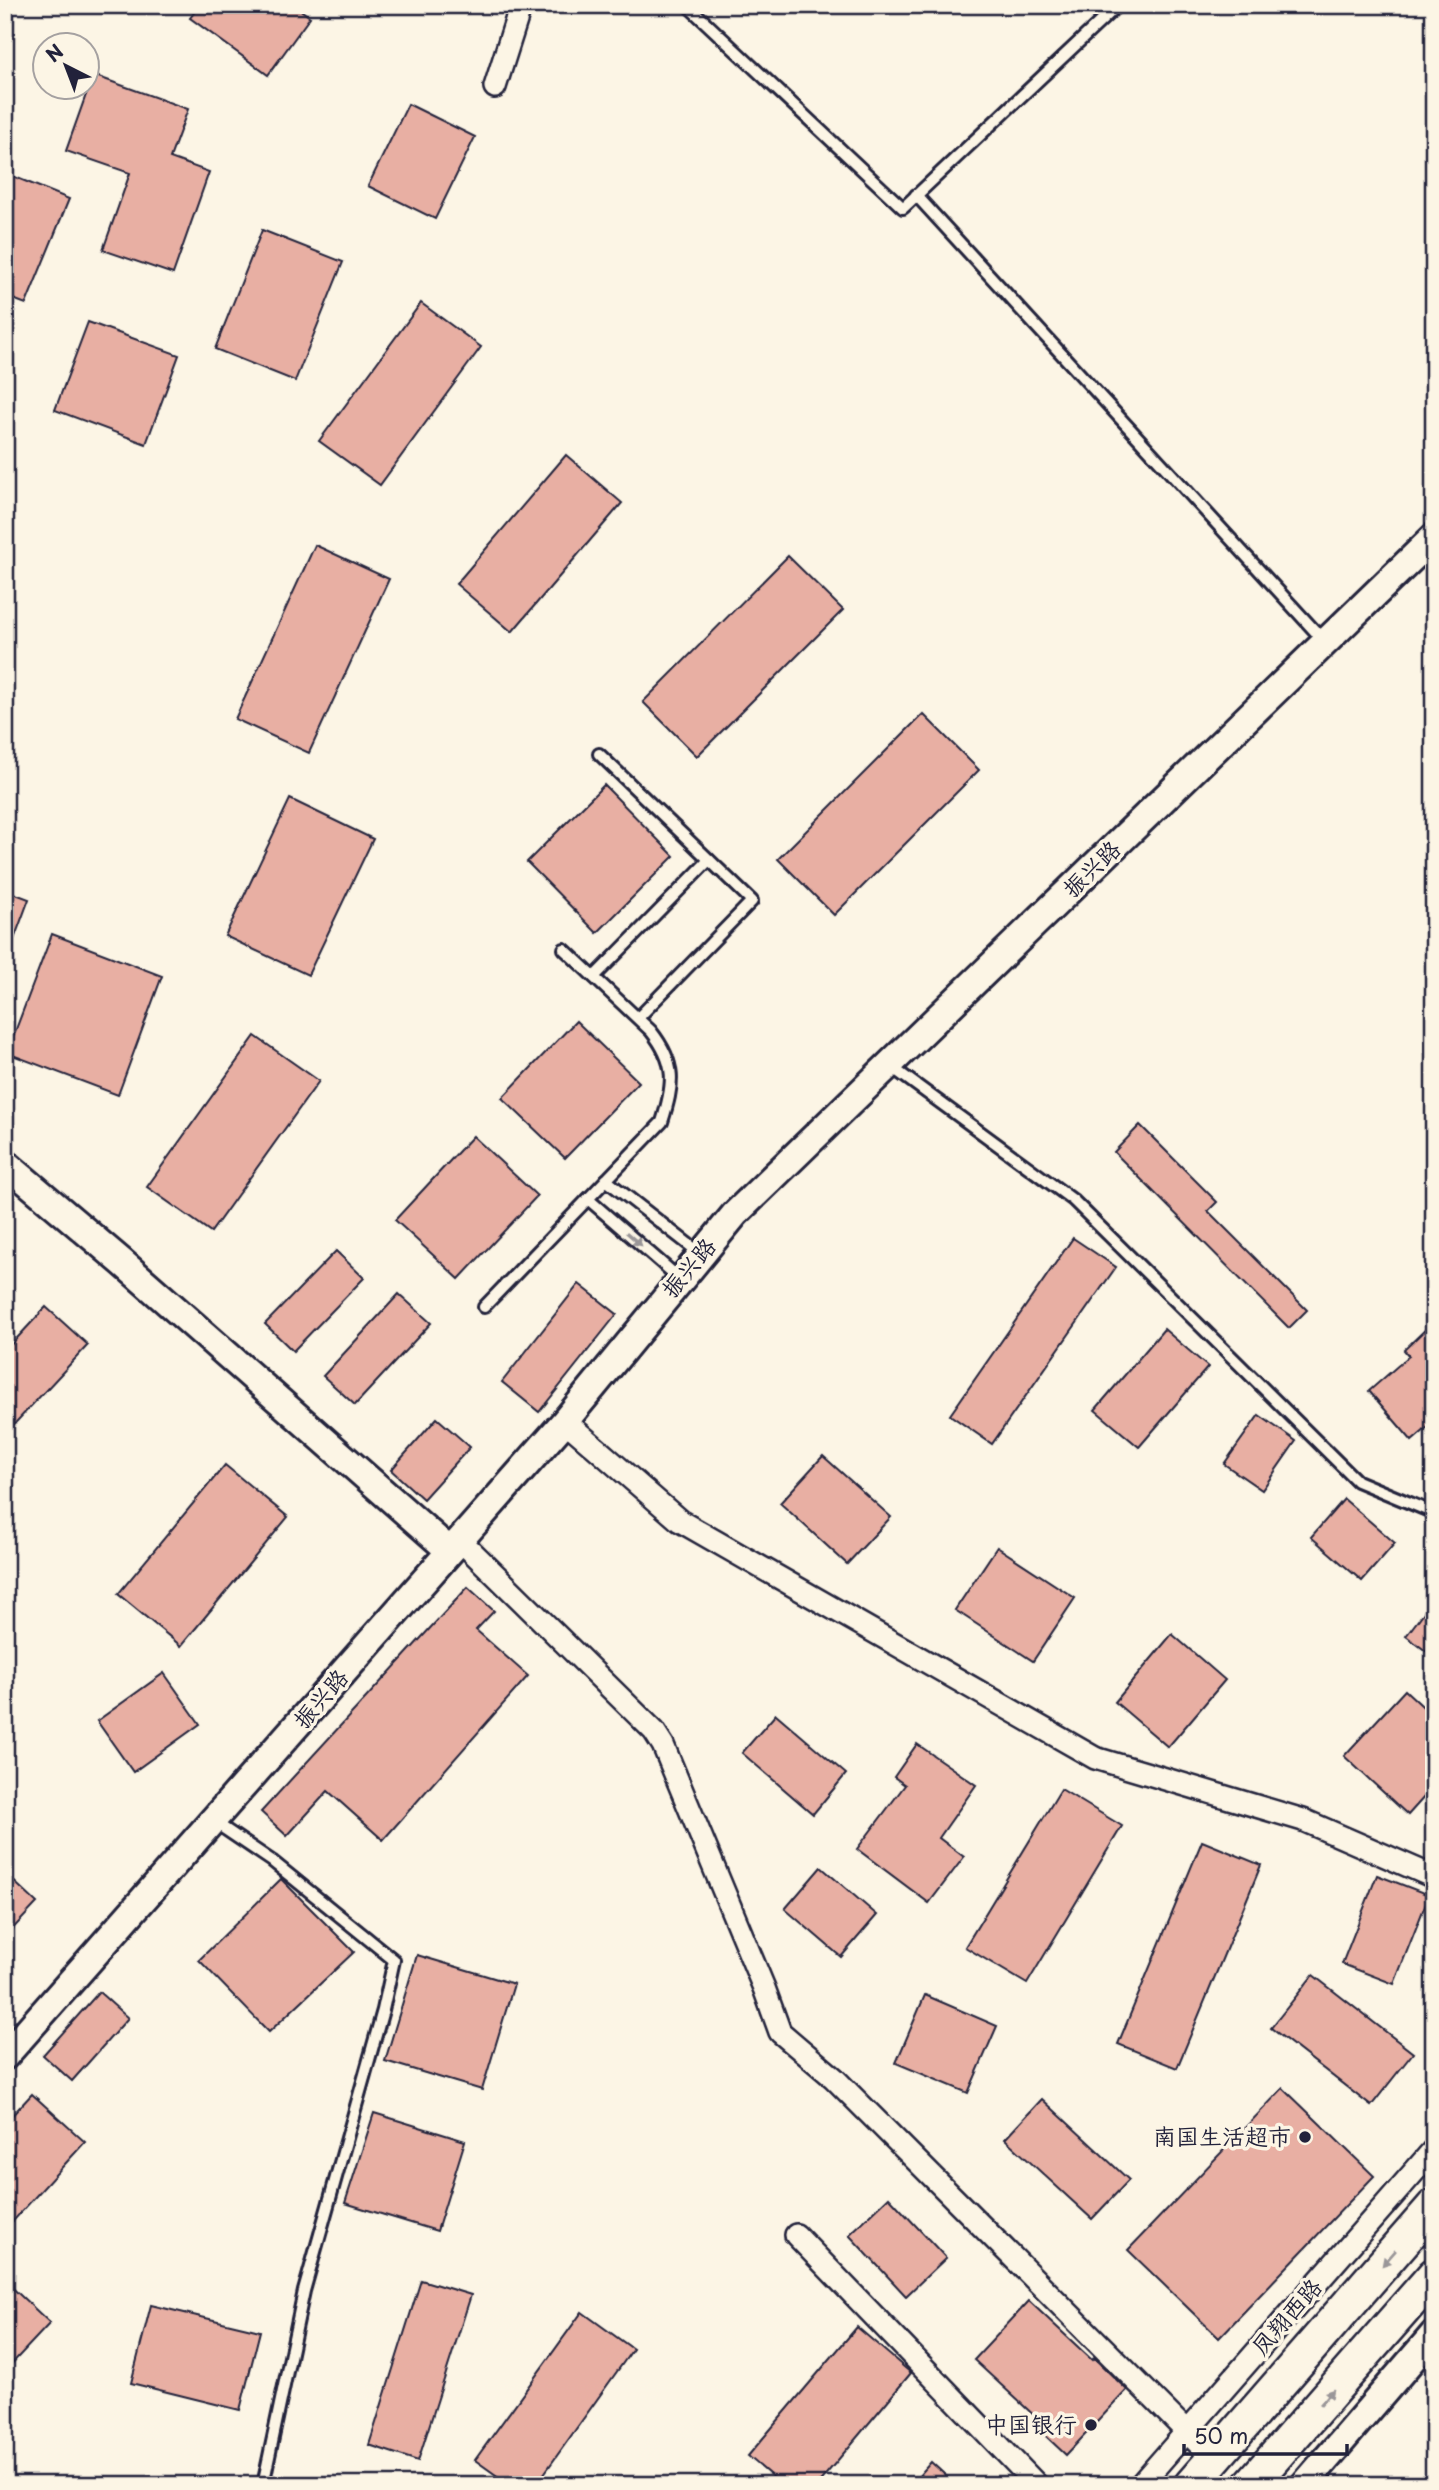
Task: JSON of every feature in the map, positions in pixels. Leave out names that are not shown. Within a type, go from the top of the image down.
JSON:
[{"type":"main road","name":"凤翔西路","points":[[1191,2485],[1434,2206]]},
{"type":"main road","points":[[1250,2485],[1434,2275]]},
{"type":"street","points":[[495,86],[521,5]]},
{"type":"street","name":"振兴路","points":[[5,2056],[565,1420],[735,1214],[1434,537]]},
{"type":"street","points":[[5,1163],[455,1545],[654,1731],[673,1770],[780,2032],[834,2078],[1214,2459]]},
{"type":"street","points":[[565,1420],[680,1521],[1095,1758],[1303,1820],[1434,1877]]},
{"type":"street","name":"凤翔西路","points":[[1140,2485],[1434,2149]]},
{"type":"street","points":[[796,2235],[1037,2485]]},
{"type":"street","points":[[1304,2485],[1434,2334]]},
{"type":"lane","points":[[687,5],[903,208],[1118,5]]},
{"type":"lane","points":[[916,195],[1325,642]]},
{"type":"lane","points":[[599,754],[752,901],[638,1018]]},
{"type":"lane","points":[[594,977],[709,860]]},
{"type":"lane","points":[[484,1307],[662,1122],[671,1094],[672,1068],[662,1044],[564,949]]},
{"type":"lane","points":[[890,1065],[1073,1200],[1357,1481],[1434,1513]]},
{"type":"lane","points":[[606,1180],[701,1254]]},
{"type":"lane","points":[[588,1199],[680,1279]]},
{"type":"lane","points":[[213,1821],[272,1861],[394,1960],[383,2010],[304,2291],[263,2485]]},
{"type":"building","points":[[200,5],[294,5],[310,17],[268,75],[190,18]]},
{"type":"building","points":[[102,78],[188,109],[170,158],[209,172],[173,274],[103,250],[130,173],[66,151],[83,102],[102,102]]},
{"type":"building","points":[[408,104],[475,137],[435,219],[368,186]]},
{"type":"building","points":[[5,173],[69,199],[26,304],[5,296]]},
{"type":"building","points":[[262,230],[343,262],[295,381],[215,349]]},
{"type":"building","points":[[421,303],[481,347],[380,485],[319,441]]},
{"type":"building","points":[[88,322],[179,355],[146,444],[55,410]]},
{"type":"building","points":[[566,455],[622,503],[512,632],[456,584]]},
{"type":"building","points":[[315,545],[389,579],[309,753],[235,719]]},
{"type":"building","points":[[788,556],[843,610],[697,756],[643,702]]},
{"type":"building","points":[[923,714],[979,770],[834,915],[778,859]]},
{"type":"building","points":[[604,785],[674,856],[597,933],[527,862]]},
{"type":"building","points":[[290,799],[373,839],[308,975],[225,936]]},
{"type":"building","points":[[5,890],[29,899],[7,958],[5,957]]},
{"type":"building","points":[[52,934],[162,976],[118,1095],[7,1053]]},
{"type":"building","points":[[576,1021],[639,1082],[565,1158],[502,1098]]},
{"type":"building","points":[[255,1036],[319,1081],[211,1232],[147,1187]]},
{"type":"building","points":[[1140,1125],[1217,1202],[1208,1211],[1307,1310],[1289,1328],[1114,1152]]},
{"type":"building","points":[[473,1136],[537,1196],[459,1279],[395,1220]]},
{"type":"building","points":[[1073,1238],[1116,1267],[992,1444],[950,1415]]},
{"type":"building","points":[[336,1251],[364,1278],[293,1351],[265,1324]]},
{"type":"building","points":[[579,1284],[617,1314],[539,1412],[502,1382]]},
{"type":"building","points":[[399,1294],[431,1323],[355,1405],[323,1376]]},
{"type":"building","points":[[46,1307],[88,1345],[5,1434],[5,1351]]},
{"type":"building","points":[[1434,1321],[1434,1422],[1412,1441],[1369,1391],[1409,1356],[1404,1350]]},
{"type":"building","points":[[1164,1329],[1208,1367],[1139,1447],[1095,1410]]},
{"type":"building","points":[[1259,1415],[1296,1441],[1262,1490],[1224,1464]]},
{"type":"building","points":[[437,1418],[470,1447],[423,1499],[391,1470]]},
{"type":"building","points":[[823,1456],[891,1517],[847,1564],[780,1503]]},
{"type":"building","points":[[225,1465],[288,1517],[181,1646],[118,1594]]},
{"type":"building","points":[[1344,1499],[1395,1543],[1362,1581],[1311,1537]]},
{"type":"building","points":[[997,1547],[1075,1598],[1033,1661],[955,1610]]},
{"type":"building","points":[[468,1587],[494,1611],[476,1630],[528,1676],[383,1840],[328,1791],[287,1836],[261,1812]]},
{"type":"building","points":[[1434,1599],[1434,1657],[1406,1636]]},
{"type":"building","points":[[1172,1634],[1225,1680],[1168,1747],[1115,1702]]},
{"type":"building","points":[[164,1673],[200,1724],[133,1772],[97,1721]]},
{"type":"building","points":[[1405,1690],[1434,1717],[1434,1786],[1408,1815],[1344,1756]]},
{"type":"building","points":[[776,1714],[846,1774],[813,1814],[742,1753]]},
{"type":"building","points":[[917,1744],[976,1785],[939,1838],[964,1857],[929,1903],[857,1849],[905,1785],[894,1777]]},
{"type":"building","points":[[1061,1789],[1122,1826],[1027,1984],[965,1947]]},
{"type":"building","points":[[1202,1841],[1261,1865],[1177,2068],[1118,2044]]},
{"type":"building","points":[[821,1867],[877,1915],[841,1957],[785,1909]]},
{"type":"building","points":[[5,1873],[37,1903],[5,1937]]},
{"type":"building","points":[[1377,1875],[1429,1895],[1394,1984],[1342,1964]]},
{"type":"building","points":[[281,1879],[354,1952],[269,2032],[199,1960]]},
{"type":"building","points":[[417,1955],[514,1984],[482,2090],[385,2061]]},
{"type":"building","points":[[1313,1975],[1413,2053],[1371,2106],[1271,2028]]},
{"type":"building","points":[[99,1992],[128,2018],[72,2081],[43,2055]]},
{"type":"building","points":[[925,1995],[997,2026],[968,2093],[896,2063]]},
{"type":"building","points":[[1283,2088],[1374,2176],[1219,2338],[1128,2250]]},
{"type":"building","points":[[32,2094],[85,2142],[5,2230],[5,2123]]},
{"type":"building","points":[[1042,2099],[1129,2180],[1092,2219],[1005,2139]]},
{"type":"building","points":[[374,2113],[465,2141],[437,2231],[345,2203]]},
{"type":"building","points":[[889,2197],[946,2258],[906,2296],[849,2235]]},
{"type":"building","points":[[421,2280],[471,2295],[418,2461],[369,2445]]},
{"type":"building","points":[[5,2281],[50,2323],[5,2371]]},
{"type":"building","points":[[1029,2301],[1127,2390],[1066,2455],[1033,2424],[1038,2419],[974,2360]]},
{"type":"building","points":[[151,2305],[260,2331],[240,2410],[131,2383]]},
{"type":"building","points":[[582,2312],[633,2349],[536,2485],[510,2485],[475,2460]]},
{"type":"building","points":[[857,2327],[911,2373],[817,2485],[782,2485],[748,2456]]},
{"type":"building","points":[[931,2462],[956,2485],[911,2485]]},
{"type":"place","name":"南国生活超市","points":[[1305,2137]]},
{"type":"place","name":"中国银行","points":[[1091,2425]]}]
